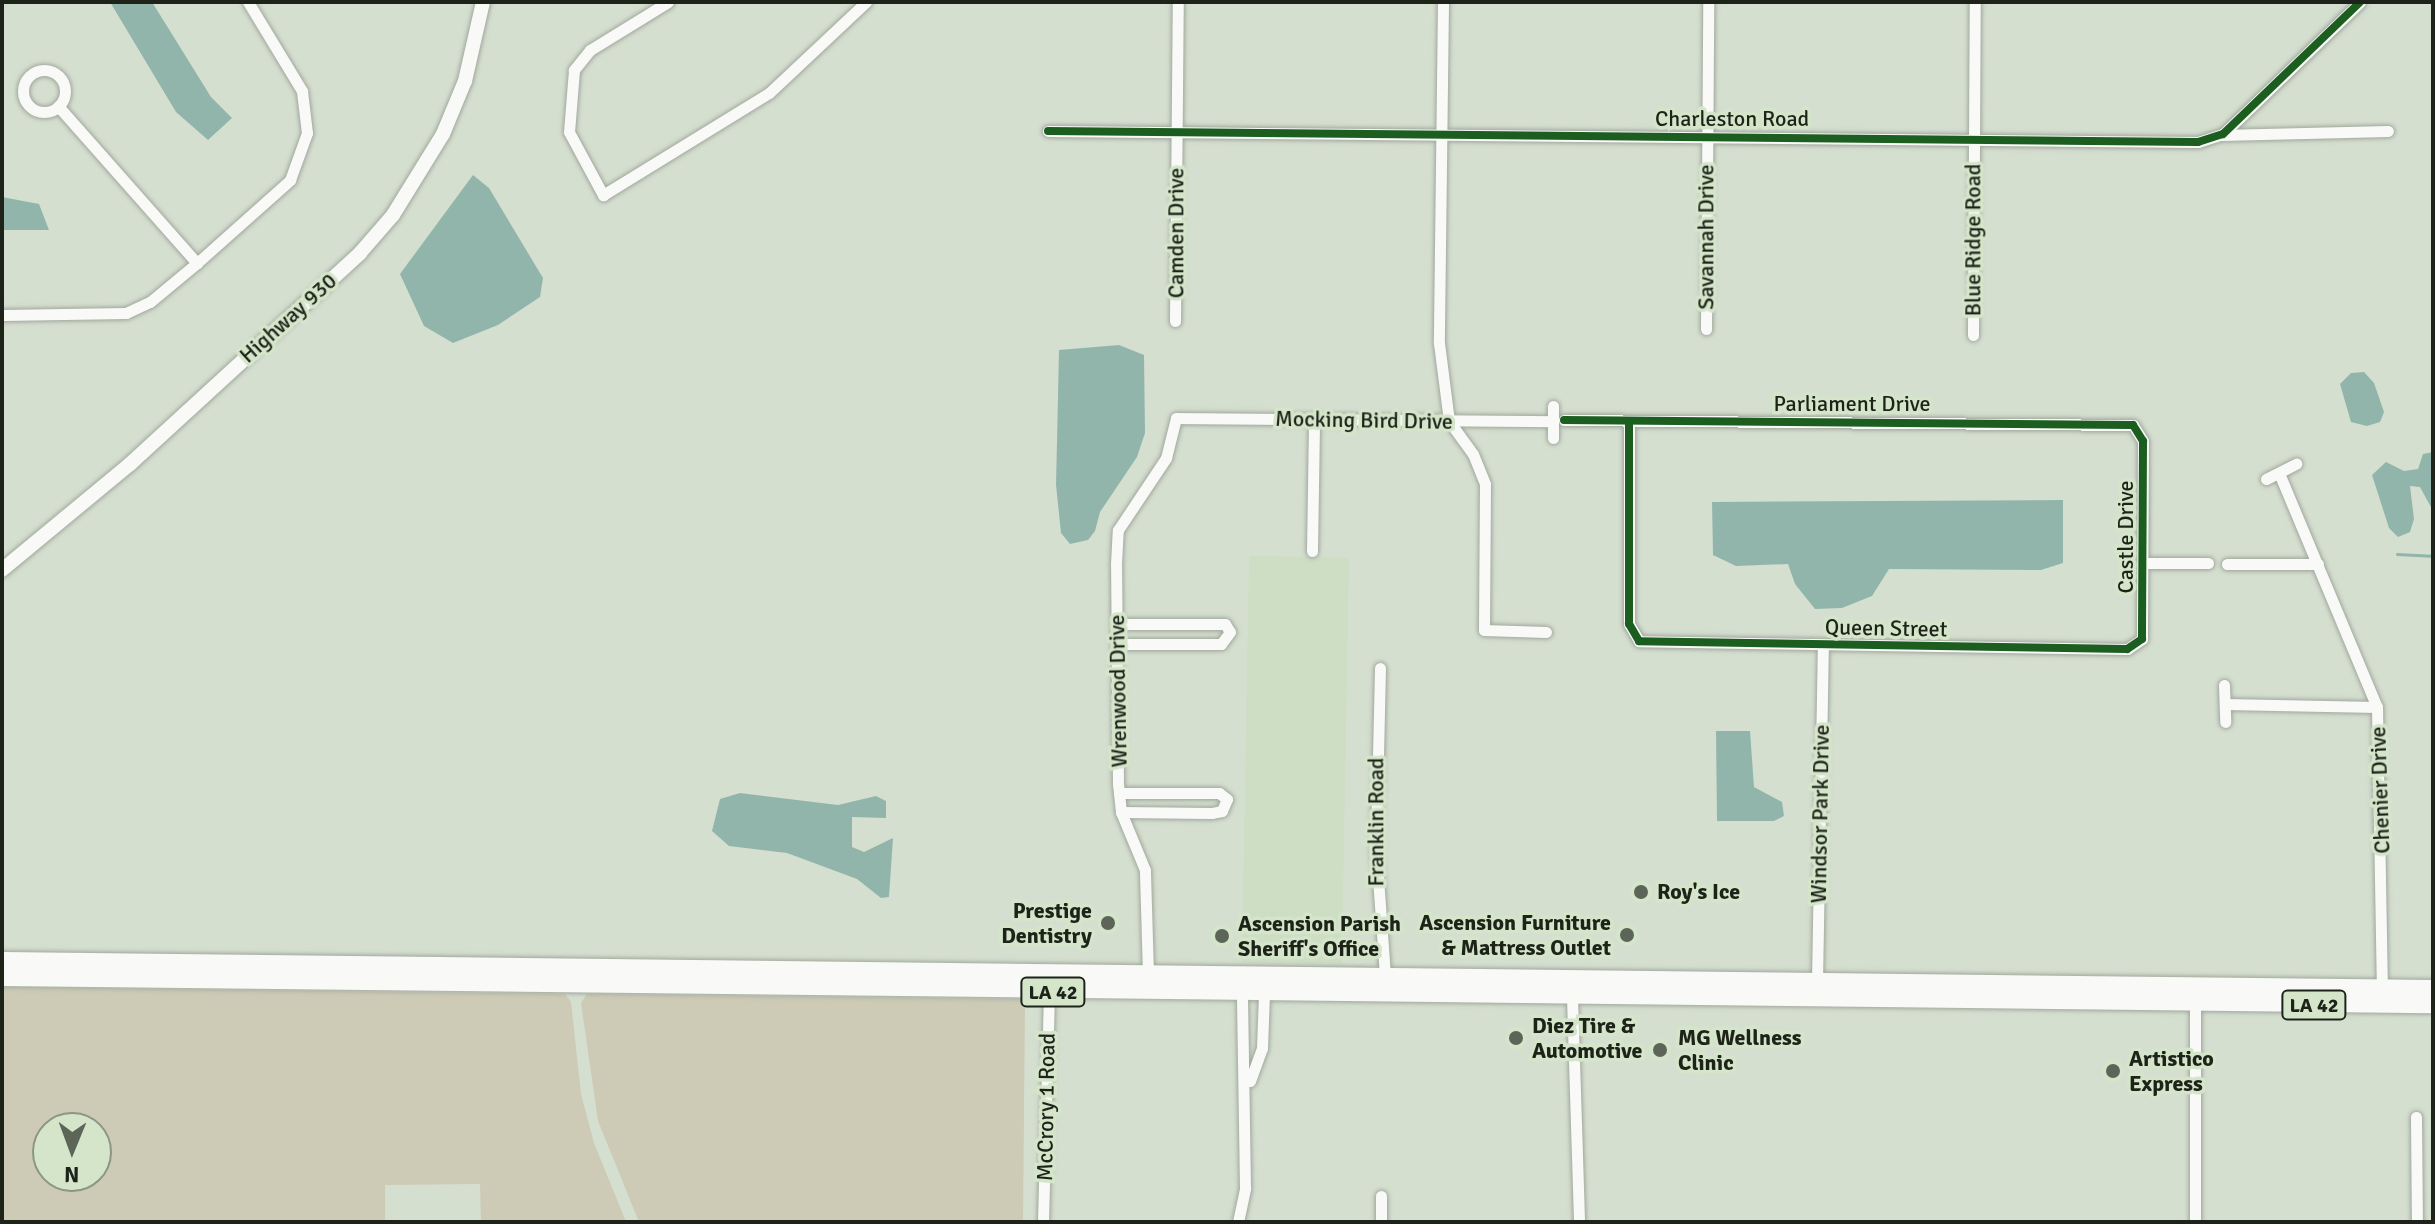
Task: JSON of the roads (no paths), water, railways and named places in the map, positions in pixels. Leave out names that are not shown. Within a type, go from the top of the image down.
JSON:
[{"type":"main road","name":"LA 42","points":[[2,961],[2433,989]]},
{"type":"main road","points":[[899,990],[931,983],[972,984],[987,973]]},
{"type":"main road","points":[[1049,991],[1058,981],[1121,981],[1148,974]]},
{"type":"main road","name":"LA 42","points":[[2,977],[1242,993],[1314,988],[1572,997],[2195,1005],[2433,1004]]},
{"type":"main road","points":[[1242,993],[1259,984],[1314,988],[1394,985],[1423,977]]},
{"type":"main road","points":[[1572,997],[1578,990],[1617,988],[1634,981]]},
{"type":"main road","points":[[1718,998],[1766,992],[1784,982]]},
{"type":"main road","points":[[2195,1005],[2200,996],[2249,995],[2266,989]]},
{"type":"street","points":[[2,315],[126,313],[150,302],[290,180],[307,133],[302,91],[248,2]]},
{"type":"street","name":"Highway 930","points":[[2,570],[130,464],[360,253],[393,215],[429,162],[448,121],[475,48],[483,2]]},
{"type":"street","points":[[668,2],[590,50],[574,70],[569,132],[603,195],[769,93],[866,2]]},
{"type":"street","name":"Camden Drive","points":[[1175,321],[1178,2]]},
{"type":"street","points":[[1443,2],[1439,343],[1449,421],[1473,454],[1485,484],[1484,630],[1546,632]]},
{"type":"street","name":"Savannah Drive","points":[[1706,329],[1708,2]]},
{"type":"street","name":"Blue Ridge Road","points":[[1973,335],[1975,2]]},
{"type":"street","points":[[2221,135],[2360,2]]},
{"type":"street","points":[[58,106],[197,263]]},
{"type":"street","name":"Charleston Road","points":[[1048,131],[2184,143],[2221,135],[2388,131]]},
{"type":"street","points":[[1553,406],[1559,421],[1553,438]]},
{"type":"street","name":"Mocking Bird Drive","points":[[1176,418],[1559,421]]},
{"type":"street","name":"Wrenwood Drive","points":[[1148,974],[1145,870],[1121,812],[1119,793],[1118,530],[1166,458],[1176,418]]},
{"type":"street","points":[[1312,551],[1314,418]]},
{"type":"street","name":"Parliament Drive","points":[[1559,421],[2120,422],[2138,428]]},
{"type":"street","name":"Queen Street","points":[[1629,421],[1629,624],[1634,639],[1823,645],[2137,645]]},
{"type":"street","name":"Castle Drive","points":[[2137,645],[2144,630],[2143,441],[2138,428]]},
{"type":"street","points":[[2266,479],[2296,464]]},
{"type":"street","name":"Chenier Drive","points":[[2279,473],[2377,707],[2385,989]]},
{"type":"street","points":[[2144,563],[2208,563]]},
{"type":"street","points":[[2227,564],[2318,564]]},
{"type":"street","points":[[1118,624],[1225,624],[1230,632],[1221,644],[1118,644]]},
{"type":"street","name":"Windsor Park Drive","points":[[1817,982],[1823,645]]},
{"type":"street","name":"Franklin Road","points":[[1380,668],[1376,850],[1385,976]]},
{"type":"street","points":[[2224,685],[2225,722]]},
{"type":"street","points":[[2225,704],[2377,707]]},
{"type":"street","points":[[1119,793],[1219,793],[1227,799],[1222,811],[1212,813],[1121,812]]},
{"type":"street","points":[[2299,1005],[2320,998],[2375,997],[2385,989]]},
{"type":"street","name":"McCrory 1 Road","points":[[1043,1222],[1049,991]]},
{"type":"street","points":[[1238,1222],[1245,1188],[1247,1090],[1242,993]]},
{"type":"street","points":[[1247,1090],[1262,1048],[1264,993]]},
{"type":"street","points":[[1572,997],[1579,1222]]},
{"type":"street","points":[[2195,1005],[2195,1222]]},
{"type":"street","points":[[2416,1117],[2417,1222]]},
{"type":"street","points":[[1381,1196],[1381,1222]]},
{"type":"water","points":[[110,2],[152,2],[211,97],[232,118],[208,140],[176,112]]},
{"type":"water","points":[[473,175],[489,188],[543,278],[540,297],[498,325],[453,343],[424,326],[400,274]]},
{"type":"water","points":[[2,197],[39,204],[49,230],[2,230]]},
{"type":"water","points":[[1119,345],[1144,355],[1145,433],[1137,457],[1100,512],[1095,531],[1088,540],[1070,544],[1061,533],[1056,485],[1059,350]]},
{"type":"water","points":[[2364,372],[2374,383],[2384,412],[2380,422],[2367,426],[2351,422],[2340,384],[2351,373]]},
{"type":"water","points":[[2433,452],[2433,511],[2420,487],[2410,486],[2414,519],[2410,532],[2398,537],[2389,528],[2372,475],[2386,462],[2404,471],[2418,469],[2423,454]]},
{"type":"water","points":[[2063,500],[2063,563],[2041,570],[1889,569],[1872,596],[1842,608],[1815,609],[1795,584],[1788,564],[1736,566],[1713,555],[1712,502]]},
{"type":"water","points":[[1716,731],[1750,731],[1754,787],[1782,802],[1784,816],[1774,821],[1717,821]]},
{"type":"water","points":[[740,793],[838,805],[876,796],[886,801],[886,818],[852,817],[852,847],[864,852],[893,838],[889,897],[881,898],[857,879],[787,853],[729,846],[712,831],[720,799]]},
{"type":"waterway","points":[[2397,554],[2431,556]]},
{"type":"place","name":"Roy's Ice","points":[[1641,892]]},
{"type":"place","name":"Prestige Dentistry","points":[[1108,923]]},
{"type":"place","name":"Ascension Furniture & Mattress Outlet","points":[[1627,935]]},
{"type":"place","name":"Ascension Parish Sheriff's Office","points":[[1222,936]]},
{"type":"place","name":"Diez Tire & Automotive","points":[[1516,1038]]},
{"type":"place","name":"MG Wellness Clinic","points":[[1660,1050]]},
{"type":"place","name":"Artistico Express","points":[[2113,1071]]}]
